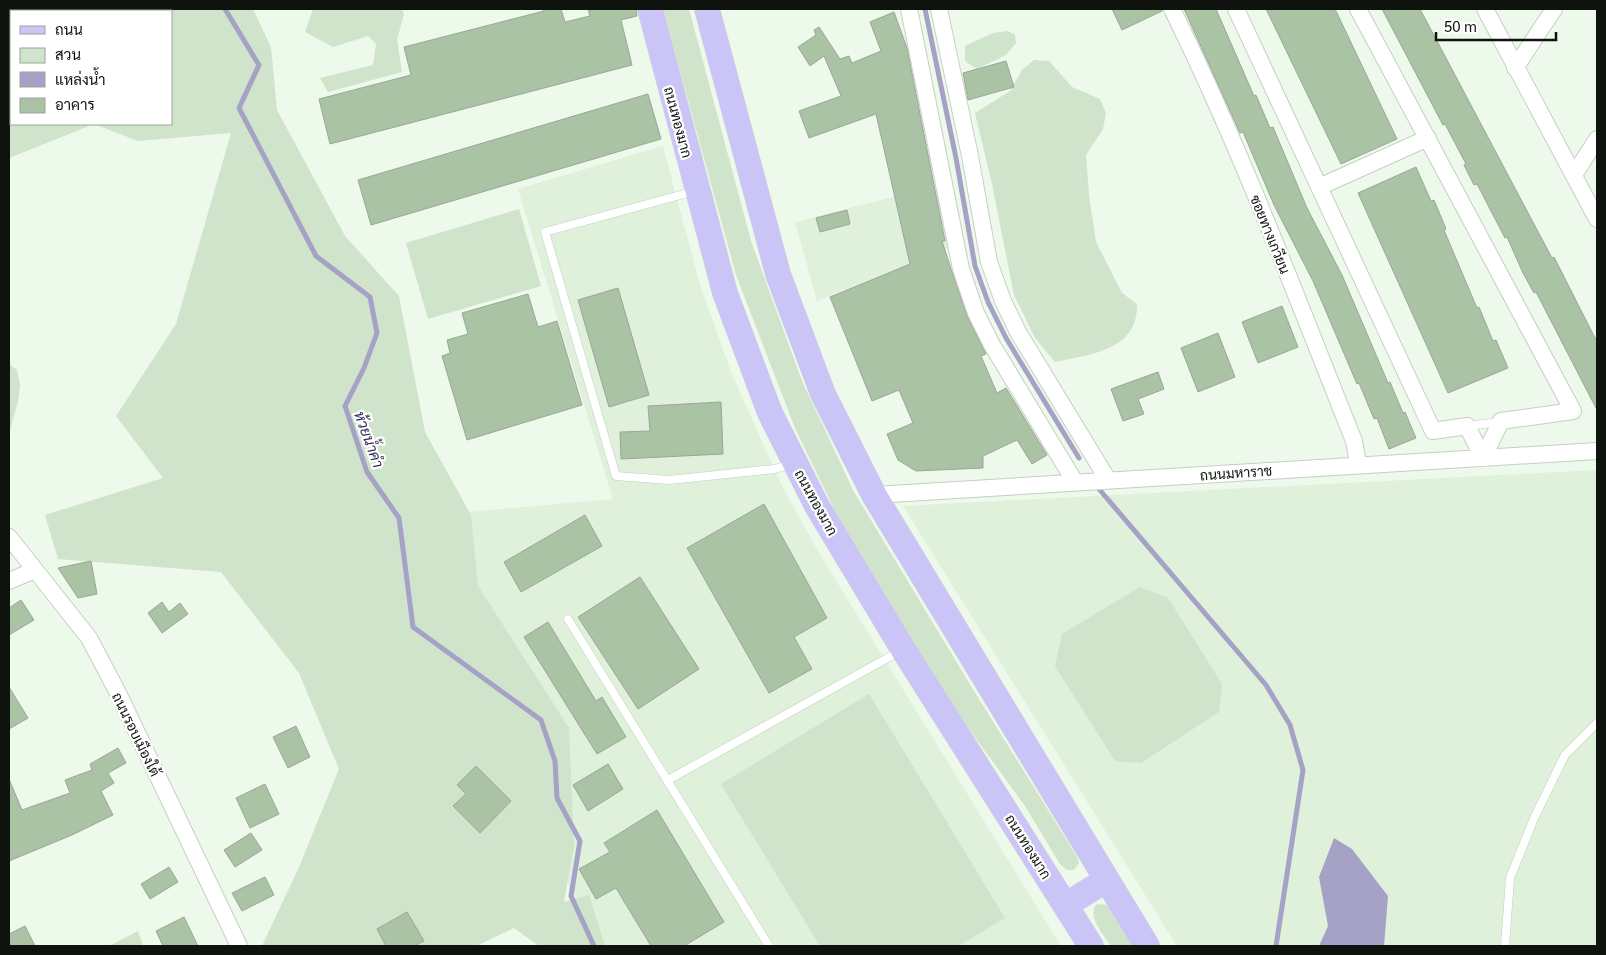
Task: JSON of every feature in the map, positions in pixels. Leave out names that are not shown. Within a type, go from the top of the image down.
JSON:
[{"type":"main road","name":"ถนนทองมาก","points":[[650,9],[725,293],[770,413],[817,506],[903,649],[1091,946]]},
{"type":"main road","points":[[707,9],[778,274],[823,394],[874,495],[1106,880],[1148,946]]},
{"type":"main road","points":[[1066,905],[1106,880]]},
{"type":"street","points":[[910,9],[961,270],[976,313],[992,345],[1075,482]]},
{"type":"street","points":[[939,9],[970,156],[989,262],[1003,302],[1018,332],[1108,480]]},
{"type":"street","name":"ซอยทางเกวียน","points":[[1172,9],[1194,54],[1264,216],[1354,441],[1358,464]]},
{"type":"street","points":[[1236,9],[1433,431],[1467,426],[1483,458]]},
{"type":"street","points":[[1358,9],[1573,411],[1501,422],[1483,458]]},
{"type":"street","points":[[1486,9],[1597,219]]},
{"type":"street","points":[[1516,68],[1554,9]]},
{"type":"street","points":[[1319,187],[1428,138]]},
{"type":"street","points":[[1574,175],[1597,139]]},
{"type":"street","name":"ถนนมหาราช","points":[[874,495],[1358,464],[1597,451]]},
{"type":"street","name":"ถนนรอบเมืองใต้","points":[[9,537],[89,638],[118,693],[239,946]]},
{"type":"street","points":[[9,581],[35,570]]},
{"type":"lane","points":[[697,190],[545,232],[616,476],[669,480],[775,470],[795,462]]},
{"type":"lane","points":[[1467,426],[1501,422]]},
{"type":"lane","points":[[568,619],[769,946]]},
{"type":"lane","points":[[668,780],[903,649]]},
{"type":"lane","points":[[1505,946],[1510,878],[1535,816],[1565,755],[1597,723]]},
{"type":"shaded area","points":[[663,146],[700,285],[731,372],[781,484],[819,553],[1061,946],[594,946],[573,898],[562,864],[403,518],[613,499],[518,189]]},
{"type":"shaded area","points":[[940,185],[952,246],[817,301],[795,222]]},
{"type":"shaded area","points":[[1597,470],[1597,946],[1177,946],[903,506]]},
{"type":"green space","points":[[9,9],[253,9],[271,47],[277,110],[345,236],[399,296],[425,432],[471,515],[478,586],[569,728],[574,846],[564,902],[589,895],[605,946],[539,946],[514,928],[476,946],[262,946],[299,867],[339,769],[299,673],[221,572],[58,559],[45,515],[163,478],[116,416],[176,324],[231,133],[138,141],[97,125],[172,125],[172,10],[10,10],[10,125],[92,125],[9,158]]},
{"type":"green space","points":[[313,9],[402,9],[404,14],[397,40],[402,72],[328,92],[320,78],[373,65],[376,44],[368,36],[333,47],[305,32]]},
{"type":"green space","points":[[663,9],[689,9],[751,241],[802,381],[854,492],[1076,855],[1079,863],[1074,870],[1067,870],[1060,864],[1025,806],[950,703],[835,511],[795,428],[736,275]]},
{"type":"green space","points":[[1008,31],[1015,35],[1016,43],[1006,55],[977,69],[965,61],[965,46],[993,33]]},
{"type":"green space","points":[[1034,60],[1049,61],[1072,87],[1100,99],[1106,113],[1103,129],[1086,155],[1089,195],[1096,242],[1122,293],[1137,304],[1135,320],[1130,332],[1121,341],[1097,353],[1055,362],[1035,338],[1014,295],[992,184],[975,113],[1010,91],[1022,70]]},
{"type":"green space","points":[[519,209],[541,286],[428,319],[406,243]]},
{"type":"green space","points":[[9,364],[17,370],[20,385],[18,401],[9,434]]},
{"type":"green space","points":[[1140,587],[1168,598],[1222,684],[1219,712],[1141,763],[1115,761],[1055,666],[1062,634]]},
{"type":"green space","points":[[869,694],[1005,918],[958,946],[820,946],[721,784]]},
{"type":"green space","points":[[1097,904],[1107,905],[1133,946],[1111,946],[1095,920],[1094,909]]},
{"type":"green space","points":[[138,931],[143,946],[109,946]]},
{"type":"water","points":[[1334,838],[1352,849],[1388,896],[1384,946],[1319,946],[1328,926],[1319,877]]},
{"type":"building","points":[[543,9],[561,9],[565,22],[590,16],[588,9],[636,9],[637,16],[621,20],[632,65],[330,144],[319,99],[411,75],[404,47],[544,11]]},
{"type":"building","points":[[1112,9],[1162,9],[1162,11],[1122,30]]},
{"type":"building","points":[[1184,9],[1216,9],[1254,96],[1256,95],[1270,128],[1273,127],[1307,208],[1342,275],[1388,383],[1390,382],[1416,438],[1389,449],[1377,418],[1374,419],[1359,383],[1357,384],[1313,281],[1274,205],[1243,132],[1240,133]]},
{"type":"building","points":[[1266,9],[1335,9],[1397,139],[1341,164]]},
{"type":"building","points":[[1382,9],[1420,9],[1552,258],[1554,257],[1597,342],[1597,410],[1536,292],[1534,293],[1523,273],[1507,237],[1505,238],[1477,184],[1474,185],[1464,165],[1466,164],[1445,124],[1443,125]]},
{"type":"building","points":[[894,12],[907,48],[945,241],[942,241],[967,316],[986,354],[981,356],[997,393],[1006,388],[1047,455],[1032,464],[1017,440],[983,456],[983,468],[916,471],[898,460],[887,434],[913,423],[899,390],[872,401],[830,297],[910,264],[876,114],[809,138],[799,111],[841,96],[824,56],[810,66],[798,47],[816,35],[814,30],[819,27],[840,59],[849,56],[852,63],[881,51],[870,22]]},
{"type":"building","points":[[1006,61],[1014,87],[968,100],[963,73]]},
{"type":"building","points":[[648,94],[661,139],[371,225],[358,180]]},
{"type":"building","points":[[1416,167],[1431,201],[1434,200],[1446,229],[1444,230],[1477,308],[1479,307],[1493,341],[1496,340],[1508,368],[1448,393],[1358,193]]},
{"type":"building","points":[[847,210],[850,224],[820,232],[816,218]]},
{"type":"building","points":[[618,288],[649,395],[609,407],[578,300]]},
{"type":"building","points":[[528,294],[538,327],[557,321],[582,405],[467,440],[442,356],[450,353],[447,340],[468,334],[462,313]]},
{"type":"building","points":[[1282,306],[1298,347],[1258,363],[1242,322]]},
{"type":"building","points":[[1218,333],[1235,377],[1198,392],[1181,348]]},
{"type":"building","points":[[1158,372],[1164,389],[1138,399],[1144,414],[1123,421],[1111,389]]},
{"type":"building","points":[[721,402],[723,454],[621,459],[620,432],[650,431],[648,406]]},
{"type":"building","points":[[764,504],[827,618],[794,637],[812,669],[769,693],[687,548]]},
{"type":"building","points":[[585,515],[602,546],[521,592],[504,562]]},
{"type":"building","points":[[91,561],[97,594],[78,598],[58,568]]},
{"type":"building","points":[[640,577],[699,669],[638,709],[578,617]]},
{"type":"building","points":[[21,600],[34,620],[9,635],[9,608]]},
{"type":"building","points":[[162,602],[169,612],[180,603],[188,614],[162,633],[148,613]]},
{"type":"building","points":[[548,622],[596,701],[602,697],[626,737],[597,754],[524,637]]},
{"type":"building","points":[[9,687],[28,718],[9,729]]},
{"type":"building","points":[[296,726],[310,757],[288,768],[273,737]]},
{"type":"building","points":[[118,748],[126,763],[108,773],[114,783],[101,791],[113,815],[72,835],[9,861],[9,779],[22,810],[70,793],[65,780],[92,770],[90,764]]},
{"type":"building","points":[[608,764],[623,789],[588,811],[573,785]]},
{"type":"building","points":[[476,766],[511,801],[480,833],[453,806],[466,794],[457,785]]},
{"type":"building","points":[[265,784],[279,814],[250,828],[236,798]]},
{"type":"building","points":[[657,810],[724,922],[684,946],[651,946],[616,888],[596,899],[579,869],[610,852],[604,843]]},
{"type":"building","points":[[251,833],[262,850],[235,867],[224,850]]},
{"type":"building","points":[[169,867],[178,882],[150,899],[141,884]]},
{"type":"building","points":[[265,877],[274,895],[242,911],[232,893]]},
{"type":"building","points":[[407,912],[424,941],[414,946],[386,946],[377,929]]},
{"type":"building","points":[[184,917],[198,946],[163,946],[156,931]]},
{"type":"building","points":[[25,926],[35,946],[9,946],[9,934]]},
{"type":"waterway","name":"ห้วยน้ำคำ","points":[[225,9],[259,65],[239,108],[316,256],[370,297],[377,333],[364,368],[345,406],[367,472],[399,518],[413,627],[541,720],[555,761],[557,798],[580,841],[571,896],[594,946]]},
{"type":"waterway","points":[[925,9],[956,158],[975,266],[988,302],[1006,338],[1079,458]]},
{"type":"waterway","points":[[1099,489],[1266,685],[1290,725],[1303,770],[1276,946]]}]
